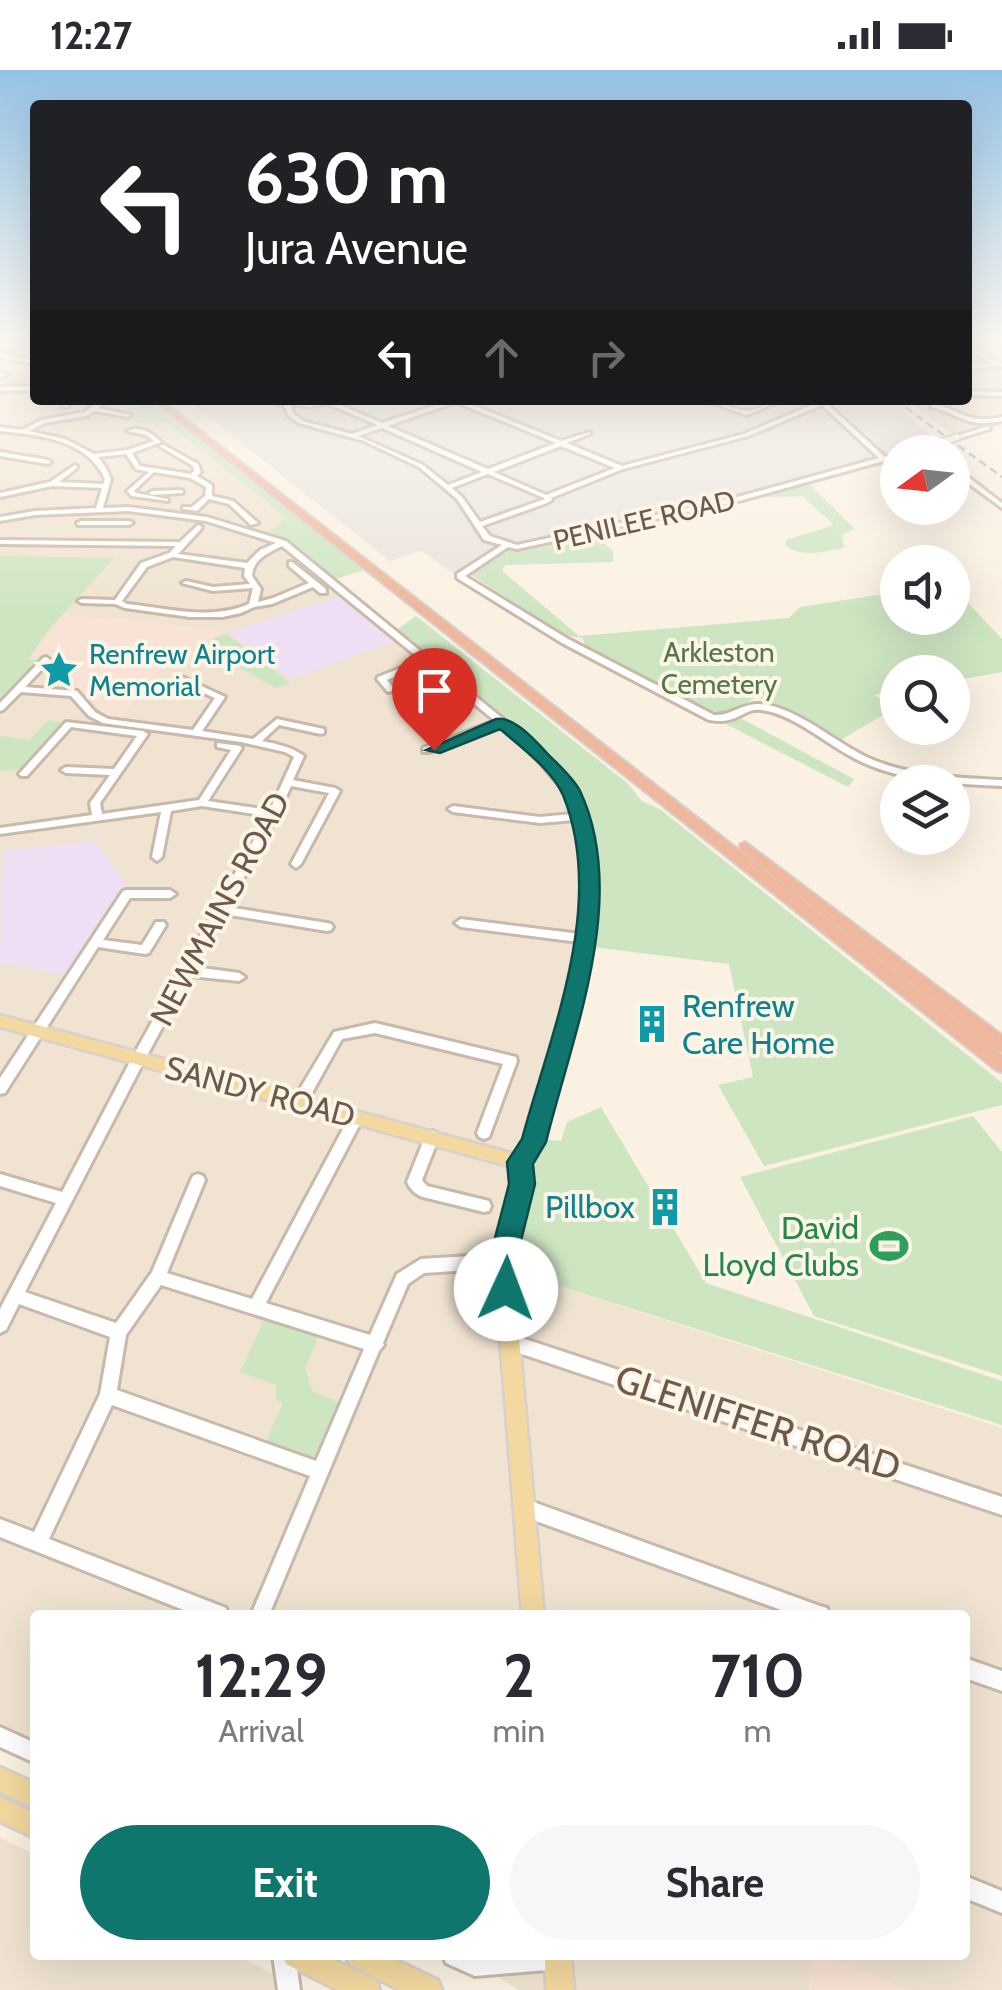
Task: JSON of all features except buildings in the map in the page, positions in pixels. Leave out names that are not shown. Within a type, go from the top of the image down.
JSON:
[{"type":"highway","points":[[203,431],[1002,1065]]},
{"type":"highway","points":[[206,431],[1002,1045]]},
{"type":"main road","name":"SANDY ROAD","points":[[0,1021],[520,1162]]},
{"type":"main road","points":[[520,1162],[522,1184],[503,1261],[533,1610]]},
{"type":"main road","points":[[0,1779],[30,1794]]},
{"type":"main road","points":[[0,1809],[30,1824]]},
{"type":"main road","points":[[305,1960],[366,1990]]},
{"type":"main road","points":[[368,1960],[428,1990]]},
{"type":"main road","points":[[558,1960],[560,1990]]},
{"type":"street","points":[[19,431],[93,456],[128,452],[158,442],[148,433],[130,431]]},
{"type":"street","points":[[332,431],[407,457],[449,487],[487,538],[505,546]]},
{"type":"street","points":[[352,436],[367,431]]},
{"type":"street","points":[[396,431],[549,500],[478,525]]},
{"type":"street","points":[[531,431],[621,468]]},
{"type":"street","points":[[546,497],[621,468],[756,431]]},
{"type":"street","points":[[853,431],[880,455]]},
{"type":"street","points":[[449,487],[588,433]]},
{"type":"street","points":[[162,446],[196,465],[198,472],[192,476]]},
{"type":"street","points":[[128,452],[138,468],[192,476],[210,486],[208,497],[194,510],[186,508]]},
{"type":"street","points":[[0,454],[48,462]]},
{"type":"street","points":[[93,456],[107,472],[107,486],[99,508]]},
{"type":"street","name":"PENILEE ROAD","points":[[505,546],[538,545],[671,515],[880,460]]},
{"type":"street","points":[[52,484],[76,466]]},
{"type":"street","points":[[151,472],[130,491],[166,500]]},
{"type":"street","points":[[970,482],[1002,506]]},
{"type":"street","points":[[0,494],[52,484],[107,486]]},
{"type":"street","points":[[17,510],[61,499],[72,486]]},
{"type":"street","points":[[146,498],[153,492],[181,492]]},
{"type":"street","points":[[208,497],[231,502],[254,522]]},
{"type":"street","points":[[0,519],[99,508],[207,519],[282,544],[532,747],[570,790],[580,816],[591,879],[586,939],[533,1142],[520,1162]]},
{"type":"street","points":[[75,542],[82,520],[130,520],[114,543]]},
{"type":"street","points":[[182,522],[218,530]]},
{"type":"street","points":[[12,540],[22,524]]},
{"type":"street","points":[[172,556],[178,544],[198,527]]},
{"type":"street","points":[[0,542],[178,544]]},
{"type":"street","points":[[249,566],[263,552],[282,544]]},
{"type":"street","points":[[505,546],[460,576],[565,641],[712,718],[736,718],[748,707],[758,706],[778,712],[870,763],[969,782],[1002,783]]},
{"type":"street","points":[[117,602],[144,565],[172,556],[202,556],[249,566]]},
{"type":"street","points":[[292,564],[322,592]]},
{"type":"street","points":[[249,566],[252,586]]},
{"type":"street","points":[[184,582],[213,589],[252,586],[258,589],[252,605]]},
{"type":"street","points":[[82,602],[117,602],[220,616],[252,605],[273,603],[292,590],[313,584]]},
{"type":"street","points":[[0,708],[46,660]]},
{"type":"street","points":[[391,690],[381,679],[427,661]]},
{"type":"street","points":[[182,680],[220,697],[200,739],[237,748],[202,803]]},
{"type":"street","name":"NEWMAINS ROAD","points":[[0,1325],[299,760],[298,751],[255,742],[200,739],[106,721],[92,714],[74,693],[19,689]]},
{"type":"street","points":[[255,742],[277,722],[321,731]]},
{"type":"street","points":[[426,750],[502,722]]},
{"type":"street","points":[[24,774],[69,724],[143,734],[96,803],[98,817]]},
{"type":"street","points":[[66,770],[116,772]]},
{"type":"street","points":[[288,782],[335,791],[296,864]]},
{"type":"street","points":[[0,831],[202,803],[273,814]]},
{"type":"street","points":[[453,809],[540,820],[580,816]]},
{"type":"street","points":[[156,857],[166,810]]},
{"type":"street","points":[[0,1088],[127,894],[170,894]]},
{"type":"street","points":[[222,910],[326,927]]},
{"type":"street","points":[[461,923],[586,939]]},
{"type":"street","points":[[97,943],[146,950],[160,925]]},
{"type":"street","points":[[189,971],[239,978]]},
{"type":"street","points":[[299,1103],[338,1035],[375,1028],[512,1061],[484,1133]]},
{"type":"street","points":[[257,1305],[356,1118]]},
{"type":"street","points":[[432,1137],[414,1182],[424,1191],[484,1206]]},
{"type":"street","points":[[0,1180],[66,1199]]},
{"type":"street","points":[[38,1543],[108,1395],[119,1332],[158,1277],[198,1180]]},
{"type":"street","points":[[262,1610],[402,1279],[422,1266],[503,1261]]},
{"type":"street","points":[[158,1277],[376,1345]]},
{"type":"street","points":[[16,1296],[119,1332]]},
{"type":"street","name":"GLENIFFER ROAD","points":[[512,1344],[1002,1506]]},
{"type":"street","points":[[108,1395],[320,1471]]},
{"type":"street","points":[[524,1508],[806,1610]]},
{"type":"street","points":[[0,1528],[206,1610]]},
{"type":"street","points":[[970,1670],[1002,1681]]},
{"type":"street","points":[[0,1737],[30,1751]]},
{"type":"street","points":[[970,1889],[1002,1902]]},
{"type":"street","points":[[285,1960],[290,1990]]},
{"type":"street","points":[[464,1960],[475,1965],[527,1960]]},
{"type":"shaded area","points":[[0,431],[180,431],[294,518],[263,539],[282,548],[530,752],[565,793],[581,851],[573,965],[490,1272],[508,1270],[1002,1428],[1002,1990],[907,1990],[834,1960],[970,1960],[970,1610],[30,1610],[30,1760],[0,1748]]},
{"type":"shaded area","points":[[226,431],[925,431],[930,435],[880,435],[880,457],[543,547],[509,550],[470,574],[463,571],[456,575],[422,551],[390,561]]},
{"type":"shaded area","points":[[947,431],[986,431],[970,435],[953,435]]},
{"type":"shaded area","points":[[339,597],[393,642],[289,679],[228,632]]},
{"type":"shaded area","points":[[64,615],[143,620],[224,632],[164,665],[119,721],[110,721],[80,688],[64,685],[83,658],[32,655]]},
{"type":"shaded area","points":[[95,841],[127,886],[70,977],[0,962],[3,851]]},
{"type":"shaded area","points":[[0,1837],[30,1852],[30,1960],[246,1960],[305,1990],[0,1990]]},
{"type":"shaded area","points":[[468,1960],[813,1960],[810,1990],[519,1990]]},
{"type":"shaded area","points":[[813,1960],[834,1960],[907,1990],[810,1990]]},
{"type":"green space","points":[[176,431],[188,431],[364,570],[336,579],[298,547],[269,532],[287,518]]},
{"type":"green space","points":[[806,481],[855,529],[842,535],[844,548],[806,553],[785,545],[786,540],[834,525],[802,496],[748,498]]},
{"type":"green space","name":"Arkleston Cemetery","points":[[593,534],[613,551],[613,562],[505,565],[502,571],[579,636],[789,618],[800,607],[880,595],[880,635],[970,635],[970,605],[1002,639],[1002,672],[970,678],[970,655],[880,655],[880,694],[874,695],[880,698],[880,717],[839,741],[756,696],[732,715],[714,715],[585,649],[583,638],[563,635],[470,574],[509,550],[543,547]]},
{"type":"green space","points":[[0,556],[114,558],[50,628],[28,659],[41,661],[0,705]]},
{"type":"green space","points":[[416,616],[627,783],[642,801],[661,810],[1002,1083],[1002,1105],[764,1166],[718,1085],[753,1077],[729,964],[592,947],[595,857],[586,809],[572,785],[527,737],[395,631]]},
{"type":"green space","points":[[226,633],[290,683],[276,688],[200,646]]},
{"type":"green space","points":[[742,719],[854,779],[848,787],[722,722]]},
{"type":"green space","points":[[48,720],[66,723],[25,769],[0,771],[0,736],[30,740]]},
{"type":"green space","points":[[601,1107],[706,1283],[1002,1381],[1002,1425],[508,1270],[541,1139],[561,1141],[567,1122]]},
{"type":"green space","name":"David Lloyd Clubs","points":[[973,1116],[1002,1152],[1002,1376],[814,1316],[740,1177]]},
{"type":"green space","points":[[265,1318],[320,1334],[305,1368],[312,1391],[343,1404],[326,1451],[304,1461],[264,1446],[283,1403],[276,1400],[276,1385],[240,1372]]},
{"type":"railway","points":[[938,431],[1002,477]]},
{"type":"place","name":"Renfrew Airport Memorial","points":[[59,670]]},
{"type":"place","name":"Renfrew Care Home","points":[[652,1024]]},
{"type":"place","name":"Pillbox","points":[[665,1207]]},
{"type":"place","name":"David Lloyd Clubs","points":[[889,1246]]},
{"type":"route","points":[[434,750],[502,722],[532,747],[570,790],[588,851],[591,879],[586,939],[533,1142],[520,1162],[522,1184],[503,1261],[506,1289]]}]
